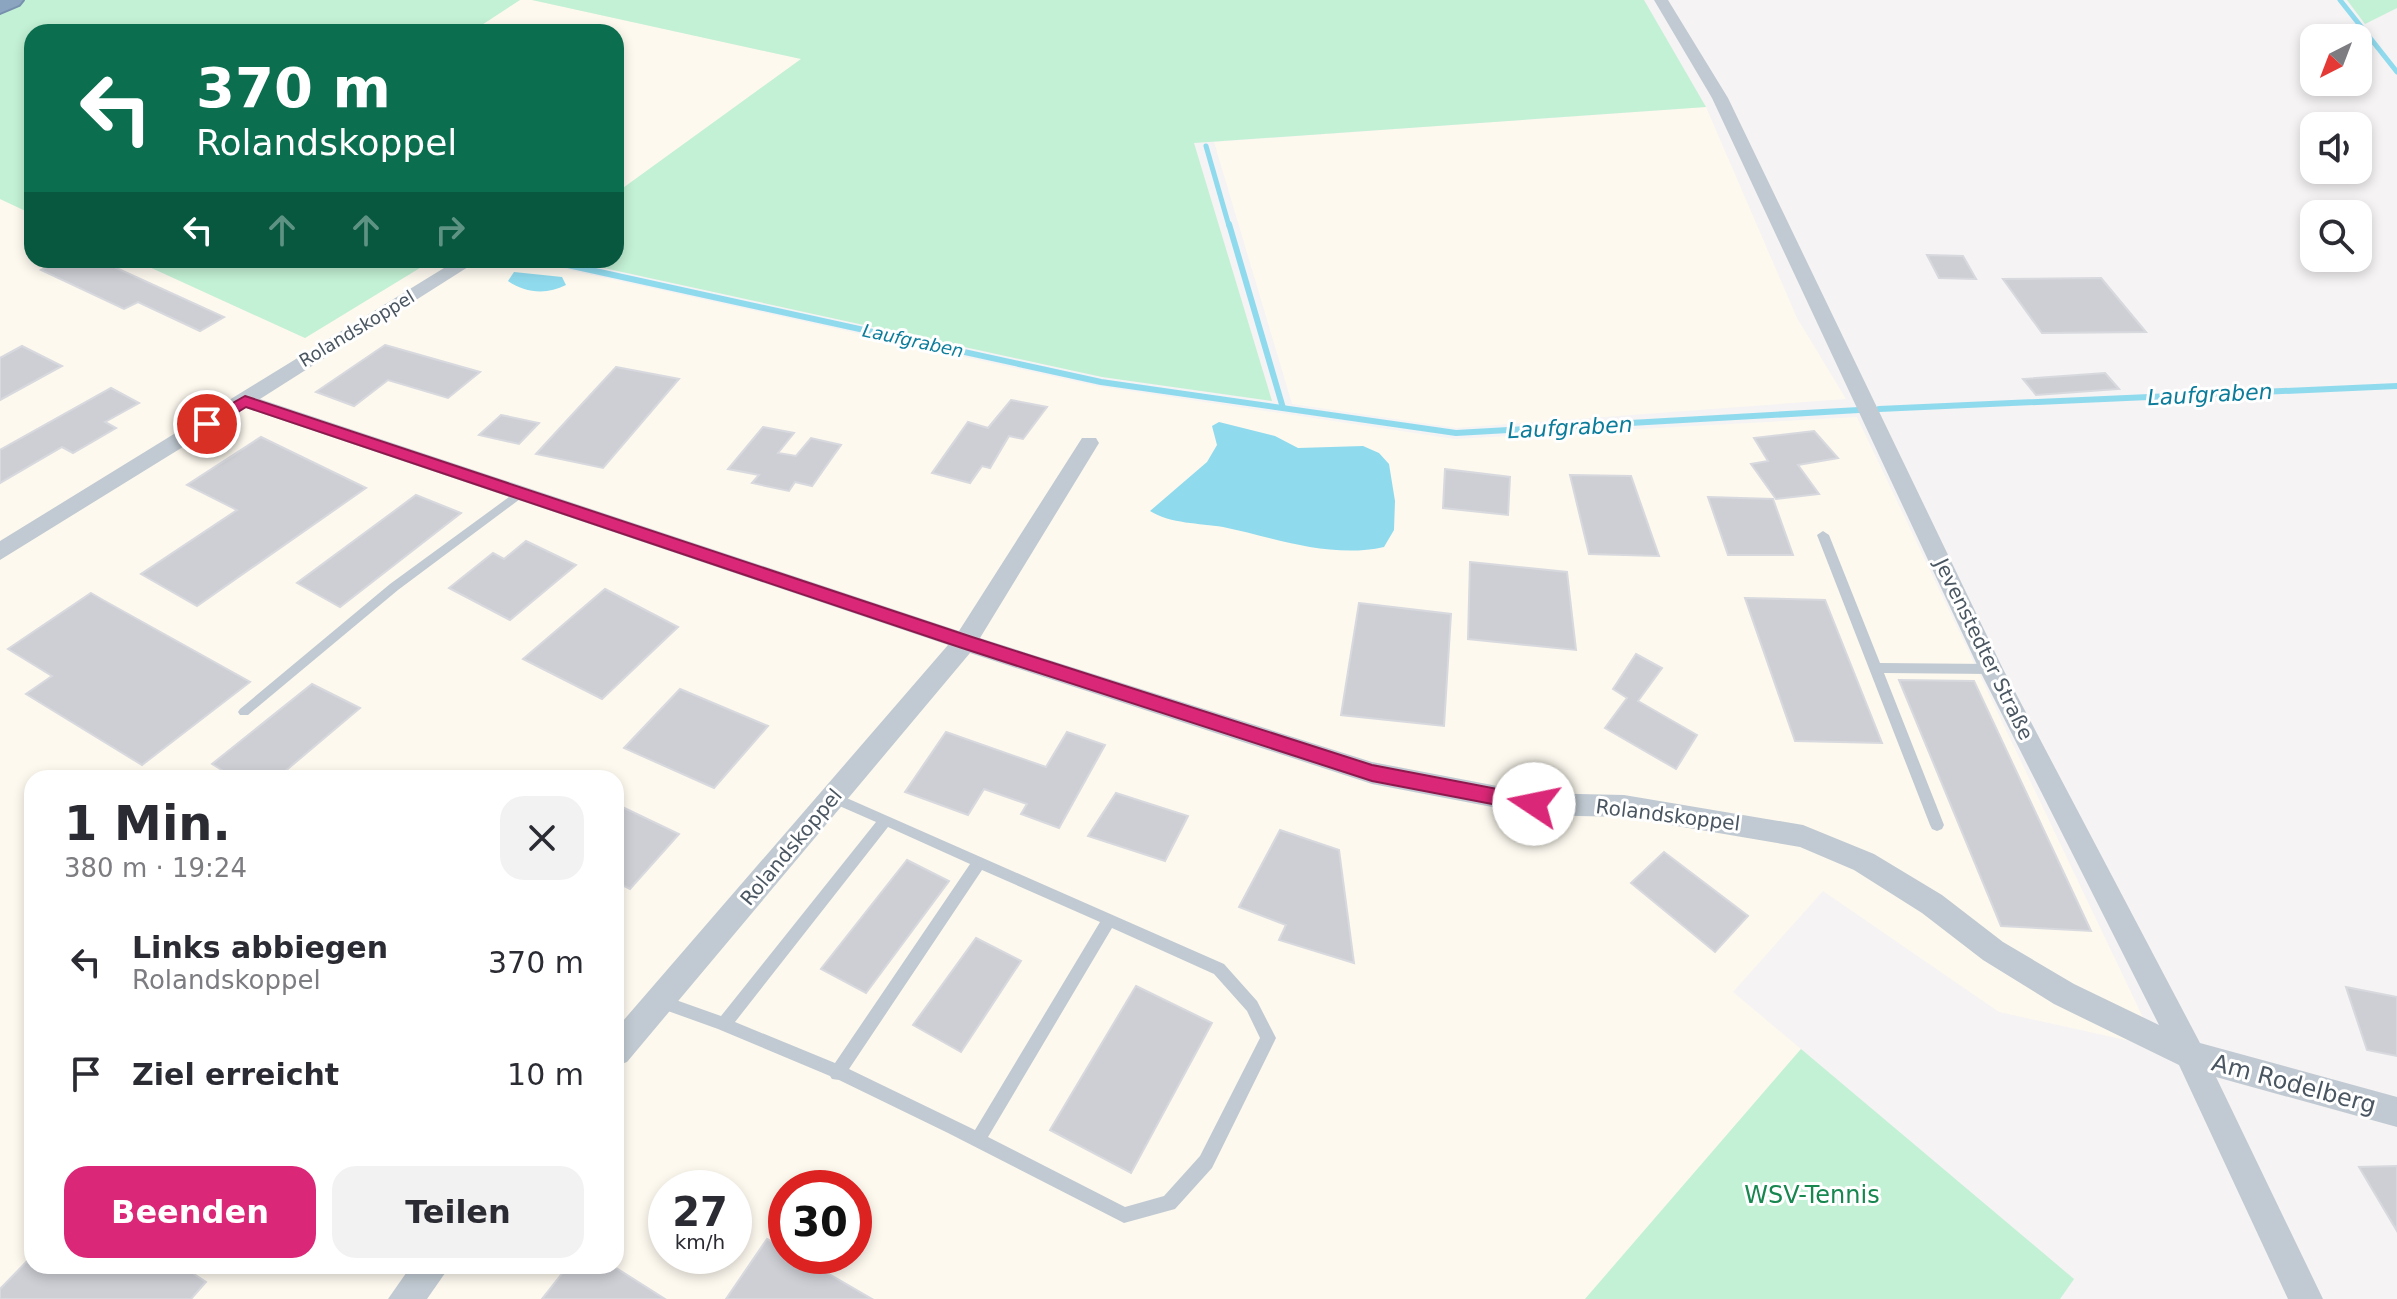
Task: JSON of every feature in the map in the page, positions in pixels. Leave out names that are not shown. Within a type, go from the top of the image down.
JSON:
[{"type":"highway","points":[[0,5],[10,0]]},
{"type":"street","name":"Jevenstedter Straße","points":[[1661,0],[1720,98],[1991,669],[2190,1055],[2306,1299]]},
{"type":"street","name":"Rolandskoppel","points":[[0,552],[457,268]]},
{"type":"street","name":"Rolandskoppel","points":[[245,401],[965,642],[1372,773],[1534,804],[1624,806],[1803,836],[1864,862],[1932,904],[1993,951],[2064,994],[2190,1055]]},
{"type":"street","name":"Rolandskoppel","points":[[624,1043],[965,642],[1089,443]]},
{"type":"street","name":"Am Rodelberg","points":[[2190,1055],[2397,1112]]},
{"type":"street","points":[[405,1299],[426,1274]]},
{"type":"lane","points":[[244,712],[394,587],[520,493]]},
{"type":"lane","points":[[1823,535],[1937,825]]},
{"type":"lane","points":[[1876,668],[1991,669]]},
{"type":"lane","points":[[659,1001],[725,1023],[837,1074],[1124,1215],[1169,1203],[1206,1162],[1268,1038],[1252,1006],[1219,969],[833,797]]},
{"type":"lane","points":[[725,1023],[885,821]]},
{"type":"lane","points":[[837,1074],[979,863]]},
{"type":"lane","points":[[977,1141],[1108,921]]},
{"type":"shaded area","points":[[520,0],[532,0],[801,59],[624,187],[624,24],[483,24]]},
{"type":"shaded area","points":[[1706,107],[1797,318],[1846,399],[1456,428],[1292,404],[1214,142]]},
{"type":"shaded area","points":[[0,199],[24,210],[24,268],[152,268],[305,338],[420,268],[560,268],[1097,386],[1455,439],[1857,417],[2157,1047],[1999,1012],[1823,891],[1733,992],[1801,1049],[1585,1299],[0,1299]]},
{"type":"green space","points":[[24,0],[520,0],[483,24],[24,24],[24,210],[0,199],[0,12]]},
{"type":"green space","points":[[532,0],[1644,0],[1706,107],[1194,143],[1272,401],[1102,377],[604,268],[624,268],[624,187],[801,59]]},
{"type":"green space","points":[[2347,0],[2397,0],[2397,8],[2365,24]]},
{"type":"green space","points":[[152,268],[420,268],[305,338]]},
{"type":"green space","name":"WSV-Tennis","points":[[1801,1049],[2074,1279],[2060,1299],[1585,1299]]},
{"type":"water","points":[[514,272],[562,277],[566,285],[544,291],[529,290],[508,281]]},
{"type":"water","points":[[1219,422],[1275,436],[1298,448],[1363,446],[1379,453],[1389,464],[1395,501],[1394,530],[1384,547],[1323,549],[1223,527],[1176,521],[1150,511],[1207,462],[1217,445],[1212,426]]},
{"type":"building","points":[[1927,255],[1963,256],[1976,279],[1939,278]]},
{"type":"building","points":[[117,268],[224,317],[200,331],[138,302],[124,309],[41,270]]},
{"type":"building","points":[[2101,278],[2146,332],[2042,333],[2003,279]]},
{"type":"building","points":[[385,345],[480,372],[448,398],[388,380],[354,406],[316,392]]},
{"type":"building","points":[[22,346],[62,366],[0,400],[0,358]]},
{"type":"building","points":[[616,367],[679,379],[603,468],[536,454]]},
{"type":"building","points":[[2105,373],[2119,389],[2036,395],[2023,379]]},
{"type":"building","points":[[111,388],[139,403],[105,422],[116,428],[73,453],[62,447],[0,483],[0,450]]},
{"type":"building","points":[[1011,400],[1047,407],[1023,439],[1009,436],[990,468],[982,466],[970,483],[932,473],[968,422],[988,428]]},
{"type":"building","points":[[501,415],[539,423],[519,444],[479,435]]},
{"type":"building","points":[[763,427],[794,433],[778,453],[796,456],[811,438],[841,445],[812,486],[795,482],[789,491],[752,483],[759,475],[728,469]]},
{"type":"building","points":[[1814,431],[1838,458],[1798,465],[1819,494],[1776,499],[1751,464],[1768,461],[1754,438]]},
{"type":"building","points":[[261,437],[366,488],[197,606],[141,574],[237,510],[187,485]]},
{"type":"building","points":[[1445,469],[1510,477],[1508,515],[1443,508]]},
{"type":"building","points":[[1570,475],[1631,476],[1659,556],[1589,554]]},
{"type":"building","points":[[416,495],[461,513],[340,607],[297,583]]},
{"type":"building","points":[[1708,497],[1773,499],[1793,555],[1728,555]]},
{"type":"building","points":[[526,541],[576,565],[510,620],[449,588],[493,553],[504,559]]},
{"type":"building","points":[[1470,562],[1567,572],[1576,650],[1468,639]]},
{"type":"building","points":[[605,589],[678,627],[602,699],[523,659]]},
{"type":"building","points":[[91,593],[250,682],[142,765],[26,694],[52,676],[8,649]]},
{"type":"building","points":[[1745,598],[1825,600],[1882,743],[1795,741]]},
{"type":"building","points":[[1359,603],[1451,614],[1444,726],[1341,715]]},
{"type":"building","points":[[1636,654],[1662,668],[1638,701],[1697,735],[1676,769],[1605,728],[1627,698],[1613,689]]},
{"type":"building","points":[[1899,680],[1974,681],[2091,931],[2001,926]]},
{"type":"building","points":[[312,684],[360,708],[286,770],[222,770],[212,764]]},
{"type":"building","points":[[680,689],[768,726],[714,788],[624,748]]},
{"type":"building","points":[[946,732],[1046,767],[1067,732],[1105,745],[1059,828],[1021,814],[1027,804],[984,789],[968,815],[905,792]]},
{"type":"building","points":[[1116,793],[1188,816],[1165,861],[1088,836]]},
{"type":"building","points":[[624,808],[679,834],[630,889],[624,886]]},
{"type":"building","points":[[1280,830],[1339,850],[1354,963],[1279,940],[1286,925],[1239,907]]},
{"type":"building","points":[[1664,852],[1748,916],[1715,952],[1631,883]]},
{"type":"building","points":[[907,860],[949,881],[866,993],[821,969]]},
{"type":"building","points":[[976,938],[1021,961],[961,1052],[913,1025]]},
{"type":"building","points":[[1136,986],[1212,1023],[1131,1173],[1050,1130]]},
{"type":"building","points":[[2346,987],[2397,997],[2397,1056],[2367,1050]]},
{"type":"building","points":[[2397,1166],[2397,1231],[2359,1167]]},
{"type":"building","points":[[767,1239],[768,1274],[829,1274],[872,1299],[726,1299],[743,1274],[752,1274],[752,1261]]},
{"type":"building","points":[[24,1264],[24,1274],[194,1274],[206,1282],[191,1299],[0,1299],[0,1289]]},
{"type":"building","points":[[624,1273],[665,1299],[542,1299],[562,1274]]},
{"type":"waterway","points":[[2340,0],[2397,72]]},
{"type":"waterway","name":"Laufgraben","points":[[1206,146],[1229,226]]},
{"type":"waterway","name":"Laufgraben","points":[[1229,224],[1283,408]]},
{"type":"waterway","name":"Laufgraben","points":[[581,268],[1101,382],[1456,433],[1859,410]]},
{"type":"waterway","name":"Laufgraben","points":[[1879,409],[2397,386]]},
{"type":"route","points":[[207,424],[245,401],[965,642],[1372,773],[1534,804]]}]
